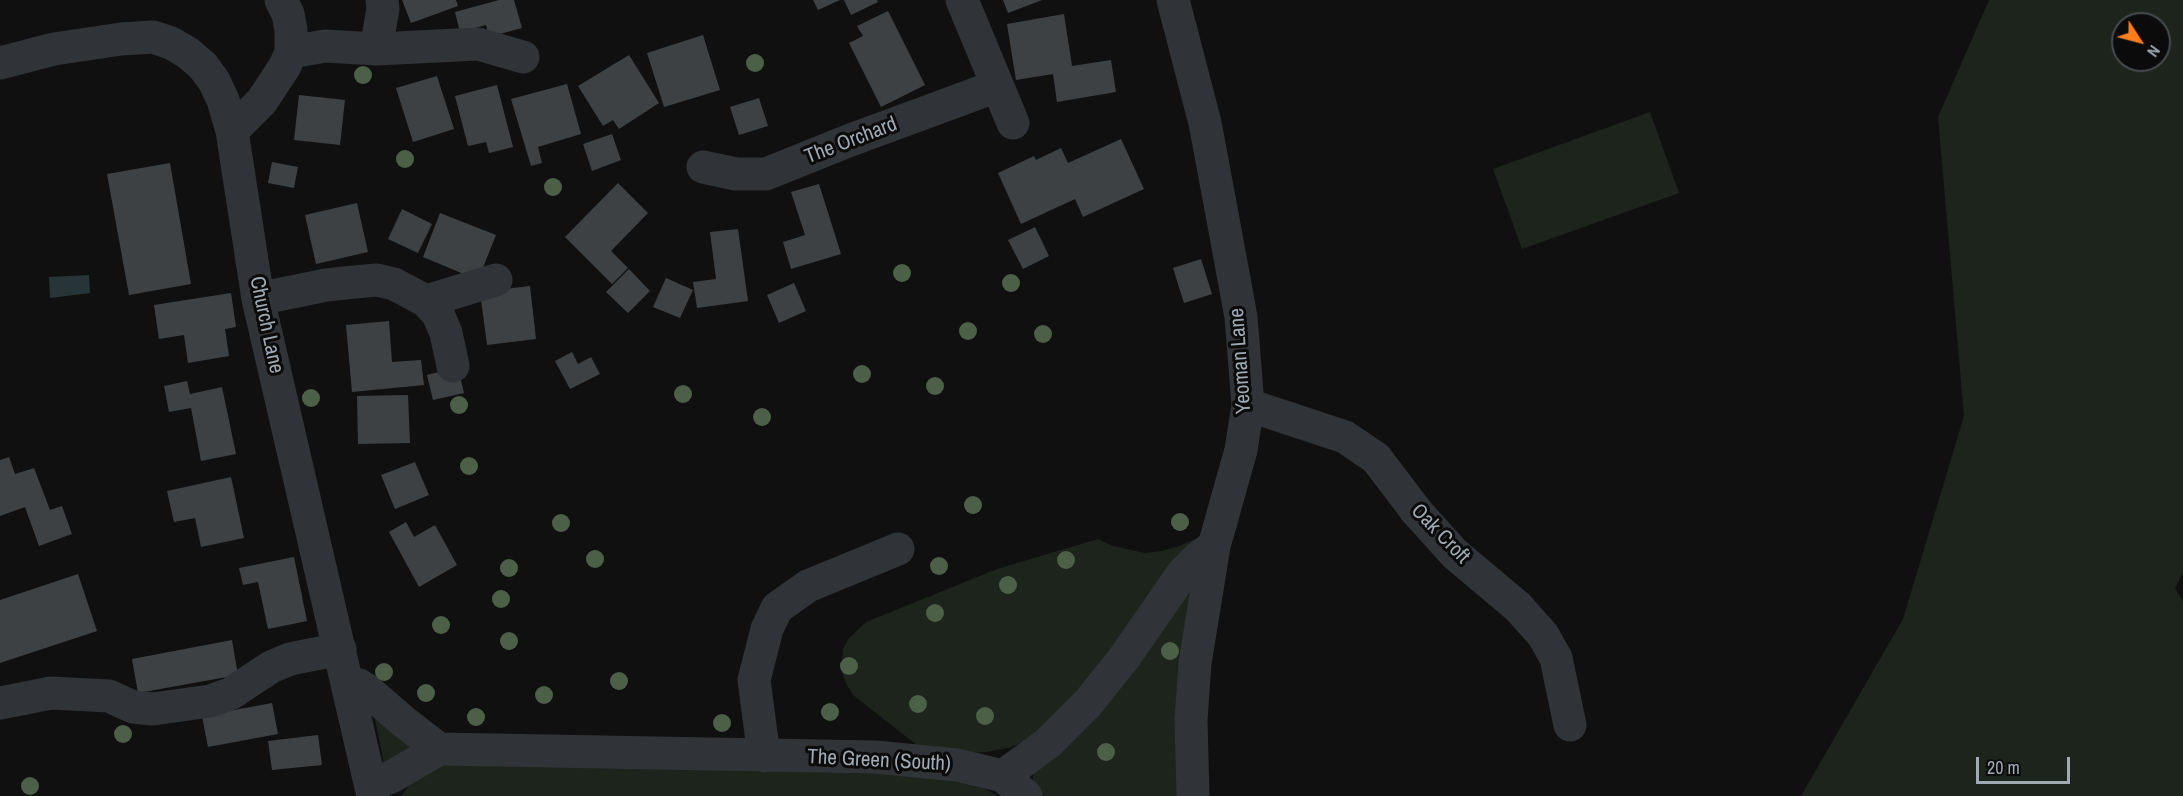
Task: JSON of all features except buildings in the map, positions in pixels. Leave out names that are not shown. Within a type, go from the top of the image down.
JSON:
[{"type":"street","points":[[232,131],[262,102],[285,66],[291,52],[288,14],[280,0]]},
{"type":"street","points":[[376,49],[382,0]]},
{"type":"street","points":[[962,0],[1013,123]]},
{"type":"street","name":"Yeoman Lane","points":[[1173,0],[1205,123],[1222,214],[1241,317],[1248,405],[1241,450],[1214,546],[1194,663],[1191,720],[1193,796]]},
{"type":"street","name":"Church Lane","points":[[0,63],[54,49],[121,39],[153,37],[171,43],[188,53],[203,66],[224,100],[232,131],[258,299],[372,790]]},
{"type":"street","points":[[291,52],[325,46],[376,49],[478,44],[523,57]]},
{"type":"street","name":"The Orchard","points":[[703,167],[736,174],[766,174],[997,86]]},
{"type":"street","points":[[258,299],[326,285],[377,280],[394,284],[426,301],[438,314],[446,333],[453,366]]},
{"type":"street","points":[[426,301],[496,280]]},
{"type":"street","name":"Oak Croft","points":[[1248,405],[1346,437],[1376,458],[1417,512],[1447,546],[1518,607],[1543,635],[1556,658],[1570,724]]},
{"type":"street","name":"The Green (South)","points":[[439,749],[875,757],[957,765],[1014,786],[1048,743],[1088,703],[1125,658],[1183,573],[1214,546]]},
{"type":"street","points":[[764,756],[754,680],[767,628],[777,608],[808,586],[898,549]]},
{"type":"street","points":[[0,703],[51,693],[109,696],[133,707],[153,709],[210,701],[230,694],[290,659],[340,649]]},
{"type":"street","points":[[347,682],[367,690],[439,749],[372,790]]},
{"type":"shaded area","points":[[1989,0],[2183,0],[2183,572],[2175,588],[2183,601],[2183,796],[1801,796],[1903,619],[1964,416],[1938,117]]},
{"type":"shaded area","points":[[1650,112],[1679,193],[1522,249],[1493,169]]},
{"type":"shaded area","points":[[89,275],[90,293],[50,298],[49,277]]},
{"type":"shaded area","points":[[1098,539],[1113,546],[1145,553],[1162,551],[1195,539],[1087,692],[1029,740],[1008,748],[963,754],[918,746],[853,695],[842,673],[843,649],[849,638],[866,622],[997,569]]},
{"type":"shaded area","points":[[1186,591],[1190,592],[1179,796],[1042,796],[1033,782],[1033,774]]},
{"type":"shaded area","points":[[374,714],[423,739],[384,764]]},
{"type":"shaded area","points":[[454,764],[932,774],[972,782],[998,796],[401,796],[410,784],[437,767]]}]
